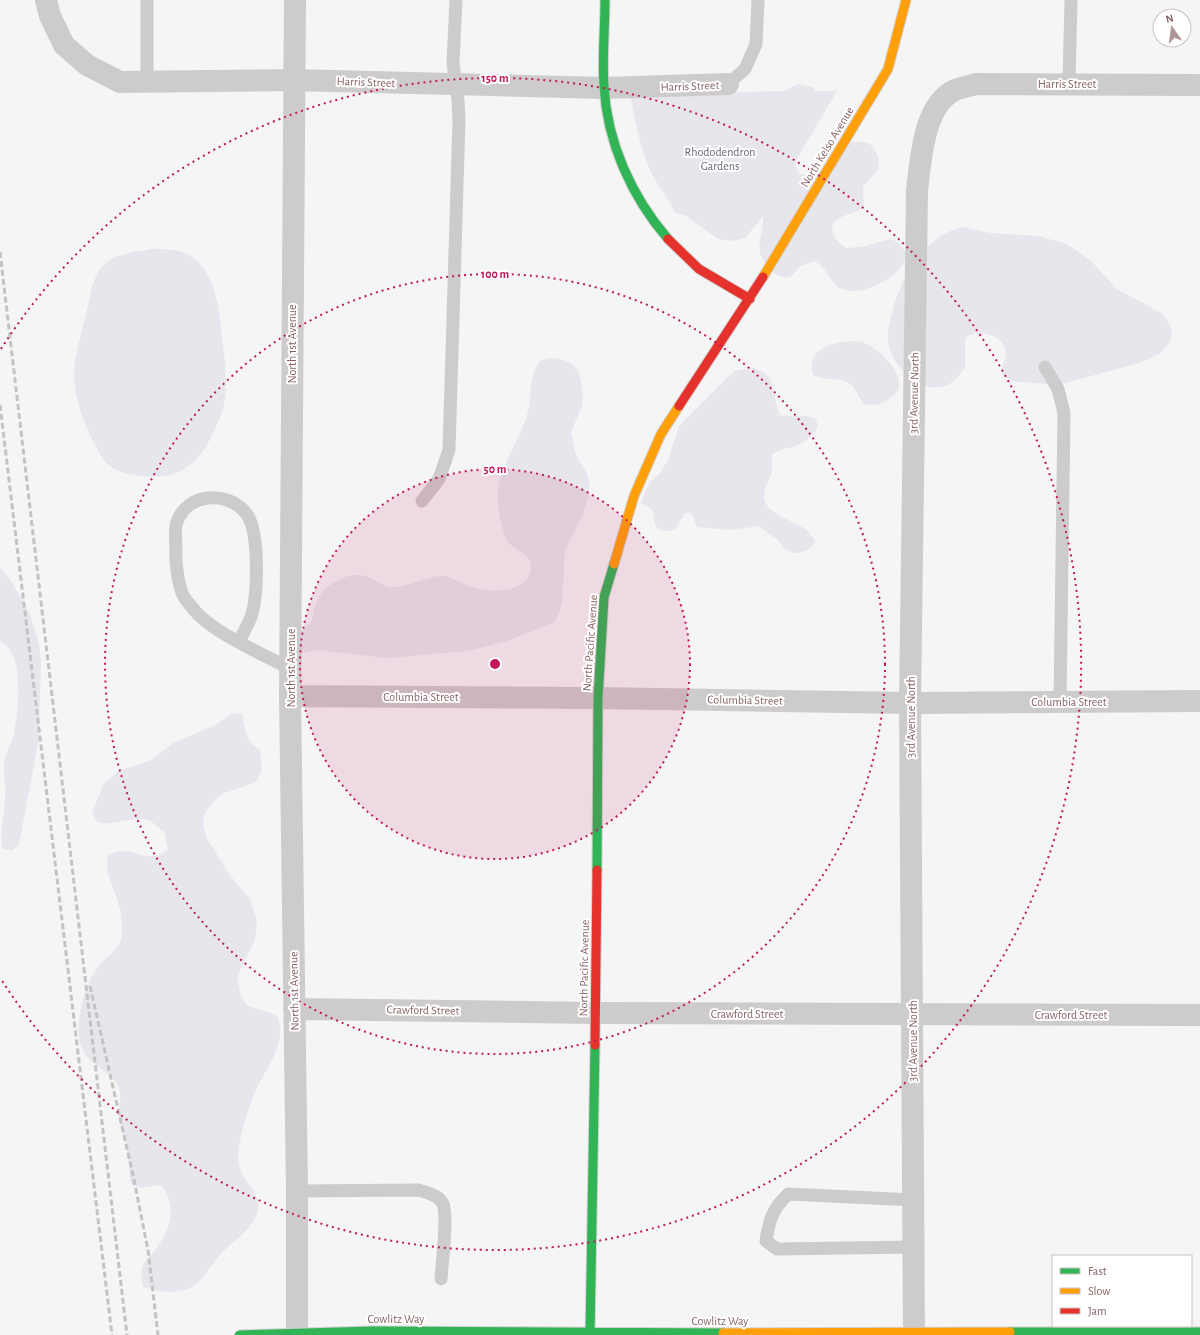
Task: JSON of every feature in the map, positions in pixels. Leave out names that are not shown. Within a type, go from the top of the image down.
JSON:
[{"type":"street","name":"Harris Street","points":[[46,0],[50,16],[64,45],[87,65],[120,82],[294,80],[604,88],[728,84]]},
{"type":"street","name":"North 1st Avenue","points":[[295,0],[290,696],[297,1191],[297,1335]]},
{"type":"street","points":[[605,0],[604,88],[612,138],[628,183],[670,243],[694,265],[750,299]]},
{"type":"street","name":"North Kelso Avenue","points":[[750,299],[888,69],[906,0]]},
{"type":"street","name":"Harris Street","points":[[939,103],[954,90],[976,84],[1200,85]]},
{"type":"street","name":"3rd Avenue North","points":[[914,1334],[910,703],[918,190],[921,152],[928,125],[939,103]]},
{"type":"street","name":"North Pacific Avenue","points":[[590,1334],[596,1013],[598,698],[604,597],[634,496],[661,434],[750,299]]},
{"type":"street","name":"Columbia Street","points":[[290,696],[598,698],[910,703],[1200,701]]},
{"type":"street","name":"Crawford Street","points":[[294,1009],[596,1013],[1200,1015]]},
{"type":"street","name":"Cowlitz Way","points":[[239,1335],[372,1331],[590,1334],[1020,1334],[1200,1332]]},
{"type":"lane","points":[[147,82],[148,0]]},
{"type":"lane","points":[[422,501],[439,479],[449,450],[459,120],[453,63],[456,0]]},
{"type":"lane","points":[[728,84],[745,69],[756,44],[758,0]]},
{"type":"lane","points":[[1069,84],[1071,0]]},
{"type":"lane","points":[[1045,367],[1058,389],[1064,413],[1060,702]]},
{"type":"lane","points":[[239,642],[251,617],[256,592],[255,538],[246,514],[233,501],[212,496],[188,505],[177,522],[176,560],[184,596],[196,612],[239,642],[290,669]]},
{"type":"lane","points":[[297,1191],[419,1190],[436,1196],[443,1204],[445,1219],[441,1279]]},
{"type":"lane","points":[[914,1200],[788,1194],[779,1202],[770,1217],[766,1241],[777,1249],[914,1247]]},
{"type":"green space","name":"Rhododendron Gardens","points":[[798,84],[813,87],[816,91],[837,91],[795,162],[798,173],[806,175],[813,174],[846,143],[860,142],[869,144],[875,150],[878,157],[878,168],[863,187],[864,207],[836,220],[832,229],[835,238],[846,248],[861,247],[891,239],[902,247],[905,256],[902,266],[894,275],[869,288],[856,291],[839,288],[823,268],[814,261],[801,266],[790,277],[782,277],[777,275],[765,262],[761,255],[760,244],[763,216],[745,238],[732,241],[718,239],[686,216],[674,212],[647,163],[636,124],[630,94],[785,91]]},
{"type":"green space","points":[[962,227],[991,233],[1038,236],[1067,244],[1091,261],[1117,289],[1163,314],[1171,327],[1172,334],[1170,341],[1161,353],[1142,362],[1066,383],[1051,384],[1017,382],[1004,377],[1001,371],[1006,355],[1003,344],[999,339],[988,334],[975,334],[965,338],[965,367],[955,380],[941,387],[930,387],[920,384],[910,378],[902,370],[890,350],[888,333],[892,313],[901,286],[916,260],[925,249],[936,240],[948,232]]},
{"type":"green space","points":[[152,249],[183,252],[194,258],[203,267],[209,277],[217,301],[226,379],[224,404],[221,415],[217,426],[201,453],[186,468],[167,475],[156,477],[134,475],[119,471],[114,469],[104,460],[95,445],[82,415],[76,394],[74,372],[79,342],[97,274],[105,264],[115,257]]},
{"type":"green space","points":[[860,341],[873,348],[886,359],[896,372],[899,379],[899,388],[897,391],[893,396],[881,404],[864,404],[854,389],[847,382],[821,378],[813,375],[812,365],[814,357],[819,351],[834,344]]},
{"type":"green space","points":[[552,358],[564,360],[573,365],[579,373],[583,394],[582,405],[571,433],[576,455],[587,473],[589,483],[589,494],[583,514],[565,550],[562,602],[559,613],[554,622],[507,641],[468,651],[387,658],[318,650],[288,656],[293,634],[303,630],[310,623],[319,597],[327,587],[338,580],[350,576],[366,576],[386,586],[396,587],[409,585],[427,578],[444,576],[477,589],[491,591],[505,590],[519,586],[527,579],[531,571],[531,564],[527,556],[512,546],[506,538],[499,514],[498,488],[505,465],[526,418],[529,408],[534,371],[541,360]]},
{"type":"green space","points":[[751,368],[760,371],[770,380],[773,386],[780,415],[803,415],[816,419],[818,427],[806,441],[799,445],[778,451],[772,455],[771,474],[764,493],[766,503],[769,508],[780,516],[805,529],[814,539],[815,541],[813,545],[802,552],[793,553],[785,549],[777,539],[759,526],[731,530],[697,527],[691,513],[685,513],[678,526],[672,530],[659,530],[655,525],[653,510],[641,503],[649,483],[660,473],[668,460],[679,426],[735,371]]},
{"type":"green space","points":[[0,568],[10,579],[30,614],[39,644],[41,664],[39,738],[19,844],[13,850],[2,849],[5,791],[4,765],[14,733],[17,711],[18,683],[14,657],[8,648],[0,642]]},
{"type":"green space","points":[[232,713],[242,714],[248,738],[260,750],[262,770],[257,780],[249,785],[221,794],[208,808],[203,817],[204,828],[207,839],[230,875],[250,899],[257,920],[255,940],[237,977],[241,997],[248,1006],[269,1012],[278,1017],[280,1037],[274,1056],[255,1092],[243,1129],[239,1148],[238,1160],[241,1171],[255,1193],[258,1203],[258,1208],[253,1222],[219,1256],[202,1278],[194,1285],[184,1290],[166,1292],[143,1287],[141,1273],[143,1265],[158,1246],[168,1228],[171,1214],[169,1199],[161,1185],[140,1188],[131,1184],[127,1148],[119,1119],[119,1088],[116,1082],[93,1063],[83,1051],[80,1043],[79,1025],[82,1004],[92,975],[119,945],[122,935],[120,910],[107,867],[108,855],[126,851],[152,857],[160,855],[168,850],[164,831],[148,820],[136,819],[103,823],[97,822],[92,813],[103,785],[118,771],[149,761],[173,743],[215,725]]},
{"type":"railway","points":[[0,252],[127,1335]]},
{"type":"railway","points":[[0,405],[112,1335]]},
{"type":"railway","points":[[90,986],[133,1175],[148,1250],[158,1335]]},
{"type":"traffic: fast","points":[[605,0],[603,75],[606,107],[610,127],[623,167],[632,186],[643,205],[668,239]]},
{"type":"traffic: fast","points":[[597,870],[598,698],[604,597],[614,564]]},
{"type":"traffic: fast","points":[[590,1335],[595,1045]]},
{"type":"traffic: fast","points":[[372,1331],[723,1333]]},
{"type":"traffic: fast","points":[[239,1335],[372,1331]]},
{"type":"traffic: fast","points":[[1010,1332],[1200,1332]]},
{"type":"traffic: slow","points":[[763,277],[888,69],[906,0]]},
{"type":"traffic: slow","points":[[614,564],[634,496],[661,434],[679,406]]},
{"type":"traffic: slow","points":[[723,1333],[1010,1332]]},
{"type":"traffic: jam","points":[[668,239],[699,269],[750,299]]},
{"type":"traffic: jam","points":[[679,406],[763,277]]},
{"type":"traffic: jam","points":[[595,1045],[597,870]]}]
